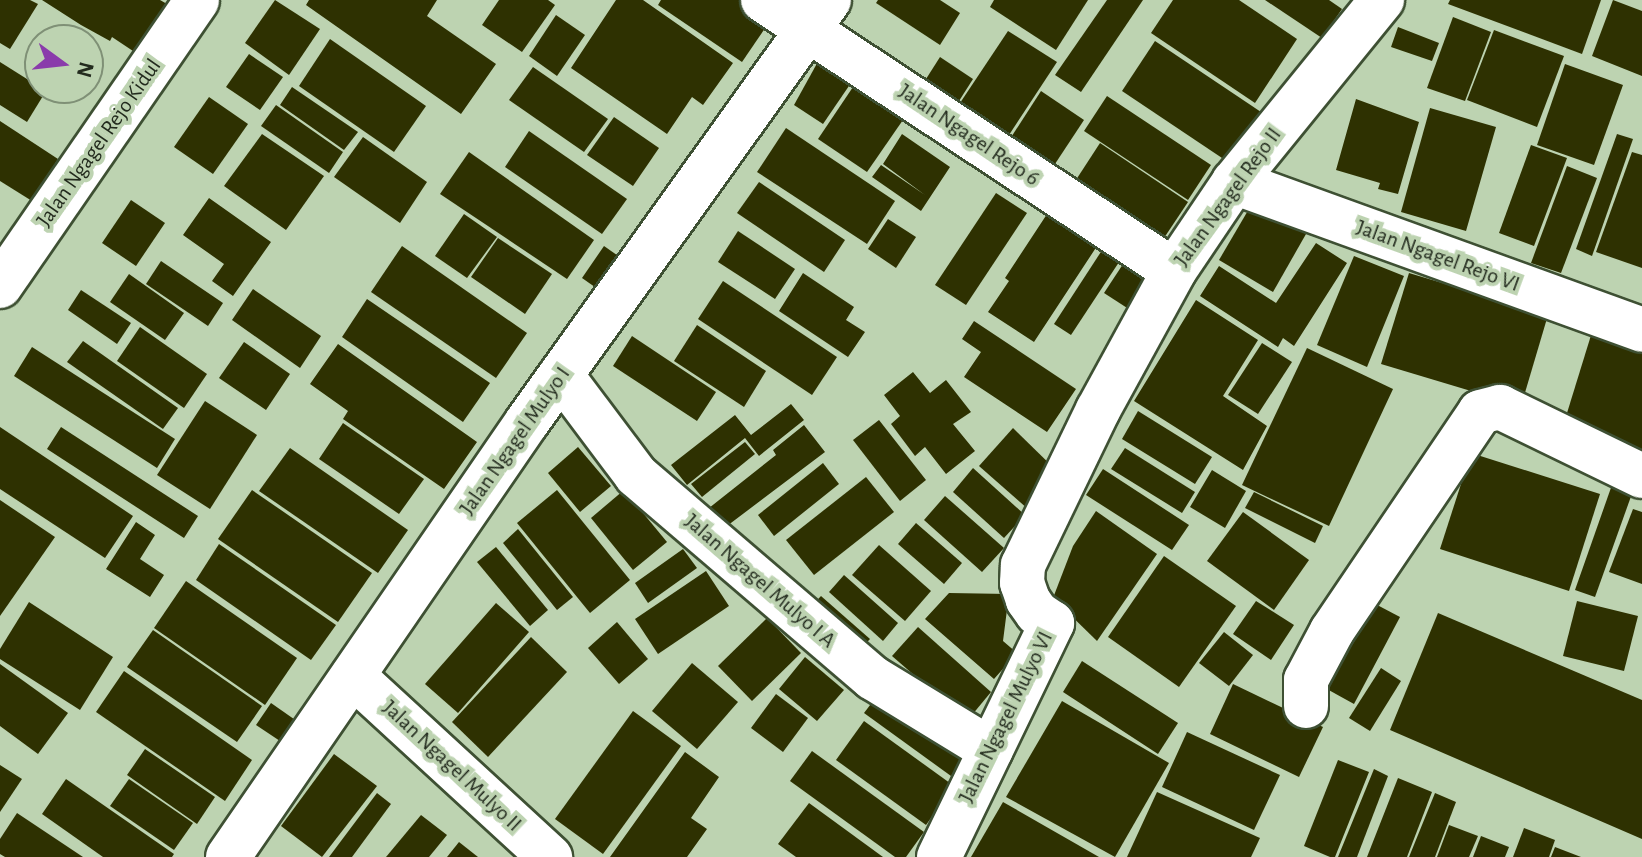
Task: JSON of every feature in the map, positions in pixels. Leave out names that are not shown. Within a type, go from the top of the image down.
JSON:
[{"type":"street","name":"Jalan Ngagel Rejo Kidul","points":[[0,286],[197,0]]},
{"type":"street","name":"Jalan Ngagel Rejo 6","points":[[763,0],[820,15],[1174,271]]},
{"type":"street","name":"Jalan Ngagel Rejo II","points":[[1098,410],[1174,271],[1234,182],[1382,0]]},
{"type":"street","name":"Jalan Ngagel Mulyo I","points":[[228,857],[561,375],[820,15]]},
{"type":"street","name":"Jalan Ngagel Rejo VI","points":[[1234,182],[1642,330]]},
{"type":"street","name":"Jalan Ngagel Mulyo I A","points":[[561,375],[636,475],[873,678],[991,750]]},
{"type":"street","points":[[1306,706],[1306,680],[1332,631],[1480,412],[1500,407],[1642,476]]},
{"type":"street","name":"Jalan Ngagel Mulyo VI","points":[[939,857],[1052,623],[1037,613],[1028,600],[1022,583],[1023,565],[1098,410]]},
{"type":"street","name":"Jalan Ngagel Mulyo II","points":[[353,676],[550,857]]},
{"type":"building","points":[[0,0],[30,0],[38,4],[10,49],[0,43]]},
{"type":"building","points":[[42,0],[160,0],[167,4],[136,53],[112,37],[110,41],[104,38],[104,24],[79,24]]},
{"type":"building","points":[[275,0],[320,29],[289,75],[245,43]]},
{"type":"building","points":[[309,0],[437,0],[427,16],[496,64],[461,114],[306,5]]},
{"type":"building","points":[[499,0],[548,0],[555,5],[522,52],[482,25]]},
{"type":"building","points":[[616,0],[643,0],[733,63],[703,105],[692,97],[667,134],[571,68]]},
{"type":"building","points":[[661,0],[740,0],[770,21],[742,62],[658,5]]},
{"type":"building","points":[[878,0],[940,0],[960,13],[940,45],[876,3]]},
{"type":"building","points":[[994,0],[1088,0],[1056,50],[990,7]]},
{"type":"building","points":[[1107,0],[1143,0],[1081,92],[1055,75]]},
{"type":"building","points":[[1173,0],[1239,0],[1297,39],[1255,103],[1151,33]]},
{"type":"building","points":[[1265,0],[1329,0],[1342,9],[1322,38]]},
{"type":"building","points":[[1450,0],[1601,0],[1582,54],[1448,4]]},
{"type":"building","points":[[1613,0],[1642,11],[1642,76],[1592,56]]},
{"type":"building","points":[[556,15],[585,35],[557,76],[529,56]]},
{"type":"building","points":[[1453,17],[1491,32],[1465,101],[1427,88]]},
{"type":"building","points":[[1398,27],[1439,43],[1432,61],[1391,47]]},
{"type":"building","points":[[1494,30],[1564,56],[1537,127],[1467,100]]},
{"type":"building","points":[[1008,31],[1057,62],[1009,135],[960,103]]},
{"type":"building","points":[[330,39],[426,106],[394,152],[299,86]]},
{"type":"building","points":[[1155,41],[1261,112],[1228,162],[1122,91]]},
{"type":"building","points":[[249,54],[283,77],[260,110],[226,87]]},
{"type":"building","points":[[940,57],[973,79],[959,101],[926,79]]},
{"type":"building","points":[[820,58],[853,80],[823,124],[794,105]]},
{"type":"building","points":[[0,62],[24,77],[24,104],[38,104],[27,122],[0,105]]},
{"type":"building","points":[[1565,64],[1623,85],[1594,165],[1537,145]]},
{"type":"building","points":[[533,67],[608,119],[584,152],[509,100]]},
{"type":"building","points":[[855,84],[905,117],[867,172],[818,139]]},
{"type":"building","points":[[292,87],[358,132],[344,150],[280,105]]},
{"type":"building","points":[[1041,91],[1084,120],[1051,170],[1008,142]]},
{"type":"building","points":[[1107,96],[1211,165],[1188,200],[1084,131]]},
{"type":"building","points":[[209,97],[248,124],[213,174],[174,147]]},
{"type":"building","points":[[1356,99],[1419,122],[1398,194],[1378,189],[1380,183],[1336,170]]},
{"type":"building","points":[[276,105],[343,152],[329,173],[261,126]]},
{"type":"building","points":[[1430,108],[1496,127],[1466,231],[1401,212]]},
{"type":"building","points":[[614,117],[659,148],[633,186],[587,155]]},
{"type":"building","points":[[0,121],[58,159],[32,201],[0,181]]},
{"type":"building","points":[[786,128],[895,201],[867,244],[757,172]]},
{"type":"building","points":[[529,131],[627,199],[602,234],[505,167]]},
{"type":"building","points":[[262,134],[324,176],[286,230],[224,186]]},
{"type":"building","points":[[902,134],[950,167],[921,211],[872,177],[881,165],[925,195],[883,164]]},
{"type":"building","points":[[1617,134],[1633,139],[1592,256],[1576,249]]},
{"type":"building","points":[[363,137],[427,182],[400,223],[334,177]]},
{"type":"building","points":[[1100,143],[1188,202],[1160,244],[1072,186]]},
{"type":"building","points":[[1531,145],[1567,158],[1534,246],[1499,233]]},
{"type":"building","points":[[469,152],[594,240],[567,279],[440,194]]},
{"type":"building","points":[[1632,152],[1642,155],[1642,268],[1596,252]]},
{"type":"building","points":[[1567,166],[1597,178],[1561,273],[1531,263]]},
{"type":"building","points":[[759,182],[845,240],[824,272],[737,213]]},
{"type":"building","points":[[996,193],[1027,213],[966,305],[935,285]]},
{"type":"building","points":[[209,198],[271,242],[233,296],[212,281],[224,264],[183,235]]},
{"type":"building","points":[[131,200],[165,223],[136,266],[102,243]]},
{"type":"building","points":[[1253,202],[1306,234],[1273,292],[1219,260]]},
{"type":"building","points":[[1051,208],[1101,240],[1034,342],[988,312],[1009,281],[1005,278]]},
{"type":"building","points":[[464,214],[497,237],[467,278],[435,256]]},
{"type":"building","points":[[888,219],[916,237],[896,268],[868,249]]},
{"type":"building","points":[[738,231],[795,269],[775,299],[718,262]]},
{"type":"building","points":[[498,238],[552,274],[525,314],[471,277]]},
{"type":"building","points":[[1108,241],[1125,253],[1071,335],[1054,324]]},
{"type":"building","points":[[1316,243],[1347,263],[1294,346],[1283,338],[1278,347],[1200,296],[1219,266],[1276,303]]},
{"type":"building","points":[[402,246],[527,333],[496,378],[371,292]]},
{"type":"building","points":[[604,246],[624,260],[602,292],[582,278]]},
{"type":"building","points":[[1129,255],[1162,277],[1138,315],[1104,293]]},
{"type":"building","points":[[1354,256],[1404,276],[1367,367],[1317,345]]},
{"type":"building","points":[[161,261],[223,303],[208,326],[146,284]]},
{"type":"building","points":[[803,273],[854,307],[846,320],[865,332],[848,357],[779,311]]},
{"type":"building","points":[[1409,273],[1548,315],[1521,406],[1381,364]]},
{"type":"building","points":[[129,274],[184,313],[165,340],[110,302]]},
{"type":"building","points":[[723,281],[837,357],[812,395],[698,319]]},
{"type":"building","points":[[253,289],[321,336],[300,368],[232,320]]},
{"type":"building","points":[[81,290],[131,323],[117,344],[68,310]]},
{"type":"building","points":[[367,299],[490,383],[463,422],[342,337]]},
{"type":"building","points":[[1196,300],[1258,340],[1223,396],[1267,426],[1243,470],[1134,401]]},
{"type":"building","points":[[974,321],[1076,389],[1047,432],[964,377],[981,352],[962,339]]},
{"type":"building","points":[[697,325],[766,371],[744,407],[674,361]]},
{"type":"building","points":[[140,327],[207,374],[184,408],[117,361]]},
{"type":"building","points":[[1592,332],[1642,349],[1642,452],[1563,426]]},
{"type":"building","points":[[632,336],[716,392],[697,421],[613,366]]},
{"type":"building","points":[[83,341],[178,408],[163,429],[67,362]]},
{"type":"building","points":[[244,342],[290,374],[266,410],[219,378]]},
{"type":"building","points":[[1262,343],[1292,362],[1258,414],[1228,395]]},
{"type":"building","points":[[338,344],[477,442],[444,489],[343,419],[348,411],[310,384]]},
{"type":"building","points":[[32,347],[175,439],[157,468],[14,376]]},
{"type":"building","points":[[1307,348],[1393,389],[1329,526],[1242,485]]},
{"type":"building","points":[[913,372],[930,393],[946,380],[971,412],[953,424],[975,451],[946,474],[925,447],[915,456],[891,424],[900,416],[884,395]]},
{"type":"building","points":[[205,401],[257,435],[210,509],[157,475]]},
{"type":"building","points":[[791,404],[804,420],[759,456],[745,438],[687,485],[671,465],[735,415],[751,435]]},
{"type":"building","points":[[1138,411],[1212,457],[1195,484],[1122,439]]},
{"type":"building","points":[[879,420],[926,480],[900,501],[853,440]]},
{"type":"building","points":[[343,423],[424,479],[399,514],[319,459]]},
{"type":"building","points":[[804,425],[825,452],[719,532],[704,512],[776,455],[773,450]]},
{"type":"building","points":[[0,427],[133,516],[105,558],[0,489]]},
{"type":"building","points":[[61,427],[198,516],[184,538],[47,449]]},
{"type":"building","points":[[1013,428],[1060,474],[1037,517],[979,466]]},
{"type":"building","points":[[745,442],[755,454],[702,497],[691,484]]},
{"type":"building","points":[[578,447],[611,486],[580,512],[548,473]]},
{"type":"building","points":[[290,448],[408,530],[378,573],[259,491]]},
{"type":"building","points":[[1125,448],[1195,492],[1182,513],[1111,469]]},
{"type":"building","points":[[1471,453],[1600,494],[1569,591],[1440,549]]},
{"type":"building","points":[[823,463],[839,484],[774,536],[758,515]]},
{"type":"building","points":[[973,468],[1025,515],[1004,538],[953,492]]},
{"type":"building","points":[[1103,469],[1189,525],[1172,550],[1086,495]]},
{"type":"building","points":[[1212,470],[1246,491],[1225,528],[1190,507]]},
{"type":"building","points":[[866,477],[894,512],[814,575],[786,540]]},
{"type":"building","points":[[1613,482],[1634,488],[1595,597],[1575,590]]},
{"type":"building","points":[[252,490],[372,573],[338,622],[218,539]]},
{"type":"building","points":[[557,490],[630,580],[590,613],[517,523]]},
{"type":"building","points":[[624,490],[667,542],[633,570],[591,518]]},
{"type":"building","points":[[1254,492],[1323,526],[1315,543],[1245,508]]},
{"type":"building","points":[[945,496],[1004,548],[982,572],[924,520]]},
{"type":"building","points":[[0,500],[55,537],[0,616]]},
{"type":"building","points":[[1633,509],[1642,512],[1642,584],[1609,572]]},
{"type":"building","points":[[1096,511],[1157,554],[1097,641],[1053,598],[1073,546]]},
{"type":"building","points":[[1243,512],[1309,560],[1274,610],[1207,561]]},
{"type":"building","points":[[136,522],[155,535],[140,559],[164,575],[150,597],[106,569]]},
{"type":"building","points":[[916,523],[962,563],[944,584],[898,544]]},
{"type":"building","points":[[518,529],[573,597],[557,610],[503,543]]},
{"type":"building","points":[[219,544],[336,625],[311,660],[196,580]]},
{"type":"building","points":[[879,545],[931,591],[905,621],[852,575]]},
{"type":"building","points":[[496,547],[548,610],[530,626],[477,562]]},
{"type":"building","points":[[683,549],[697,568],[648,603],[635,583]]},
{"type":"building","points":[[1164,556],[1236,606],[1179,687],[1108,637]]},
{"type":"building","points":[[706,571],[729,606],[658,654],[635,619]]},
{"type":"building","points":[[844,575],[898,623],[883,641],[829,592]]},
{"type":"building","points":[[186,581],[297,658],[265,705],[154,628]]},
{"type":"building","points":[[949,593],[1009,594],[1003,641],[1017,653],[994,679],[925,619]]},
{"type":"building","points":[[821,596],[870,639],[857,653],[807,611]]},
{"type":"building","points":[[1362,597],[1400,617],[1354,704],[1316,683]]},
{"type":"building","points":[[1256,601],[1294,625],[1271,660],[1233,634]]},
{"type":"building","points":[[1577,601],[1638,616],[1624,671],[1563,656]]},
{"type":"building","points":[[29,602],[113,657],[80,710],[0,659],[0,649]]},
{"type":"building","points":[[496,603],[529,632],[458,713],[425,684]]},
{"type":"building","points":[[1438,613],[1642,700],[1642,839],[1390,730]]},
{"type":"building","points":[[767,618],[801,653],[752,701],[718,666]]},
{"type":"building","points":[[617,622],[648,659],[619,684],[588,648]]},
{"type":"building","points":[[918,627],[991,692],[967,721],[892,656]]},
{"type":"building","points":[[153,630],[262,706],[237,742],[127,667]]},
{"type":"building","points":[[1224,632],[1253,655],[1229,686],[1199,663]]},
{"type":"building","points":[[531,637],[567,672],[488,757],[452,722]]},
{"type":"building","points":[[805,657],[844,690],[817,721],[779,689]]},
{"type":"building","points":[[1082,661],[1178,723],[1158,754],[1063,692]]},
{"type":"building","points":[[692,663],[738,702],[697,749],[652,711]]},
{"type":"building","points":[[0,664],[68,713],[38,754],[0,726]]},
{"type":"building","points":[[1381,668],[1401,681],[1370,731],[1349,718]]},
{"type":"building","points":[[124,671],[252,760],[225,801],[96,712]]},
{"type":"building","points":[[1233,684],[1323,727],[1299,777],[1210,734]]},
{"type":"building","points":[[880,692],[967,755],[951,776],[864,713]]},
{"type":"building","points":[[776,694],[808,718],[783,752],[751,728]]},
{"type":"building","points":[[1062,701],[1169,763],[1115,857],[1006,797]]},
{"type":"building","points":[[271,703],[301,724],[286,745],[256,725]]},
{"type":"building","points":[[633,711],[681,746],[603,854],[555,819]]},
{"type":"building","points":[[864,721],[954,786],[926,825],[836,760]]},
{"type":"building","points":[[1187,732],[1280,775],[1254,830],[1162,787]]},
{"type":"building","points":[[145,749],[215,797],[197,824],[127,775]]},
{"type":"building","points":[[812,751],[924,832],[906,857],[895,857],[790,781]]},
{"type":"building","points":[[685,752],[719,777],[691,818],[707,829],[687,857],[610,857]]},
{"type":"building","points":[[334,754],[377,786],[322,857],[281,826]]},
{"type":"building","points":[[1338,760],[1369,772],[1335,857],[1330,857],[1304,846]]},
{"type":"building","points":[[0,765],[22,779],[0,812]]},
{"type":"building","points":[[1374,769],[1388,776],[1357,857],[1338,857]]},
{"type":"building","points":[[1398,778],[1432,792],[1407,857],[1367,857]]},
{"type":"building","points":[[66,779],[174,854],[172,857],[103,857],[42,814]]},
{"type":"building","points":[[129,779],[193,823],[174,850],[110,806]]},
{"type":"building","points":[[1157,792],[1260,838],[1251,857],[1127,857]]},
{"type":"building","points":[[377,793],[391,804],[352,857],[329,857]]},
{"type":"building","points":[[1435,793],[1456,802],[1435,857],[1409,857]]},
{"type":"building","points":[[1003,802],[1099,857],[971,857]]},
{"type":"building","points":[[809,803],[883,857],[796,857],[778,844]]},
{"type":"building","points":[[17,813],[83,857],[5,857],[0,854],[0,839]]},
{"type":"building","points":[[421,815],[447,835],[429,857],[386,857]]},
{"type":"building","points":[[1449,825],[1478,836],[1469,857],[1437,857]]},
{"type":"building","points":[[1524,828],[1555,840],[1549,857],[1513,857]]},
{"type":"building","points":[[1481,836],[1509,847],[1505,857],[1473,857]]},
{"type":"building","points":[[459,842],[478,857],[447,857]]},
{"type":"building","points":[[1555,847],[1581,857],[1551,857]]}]
